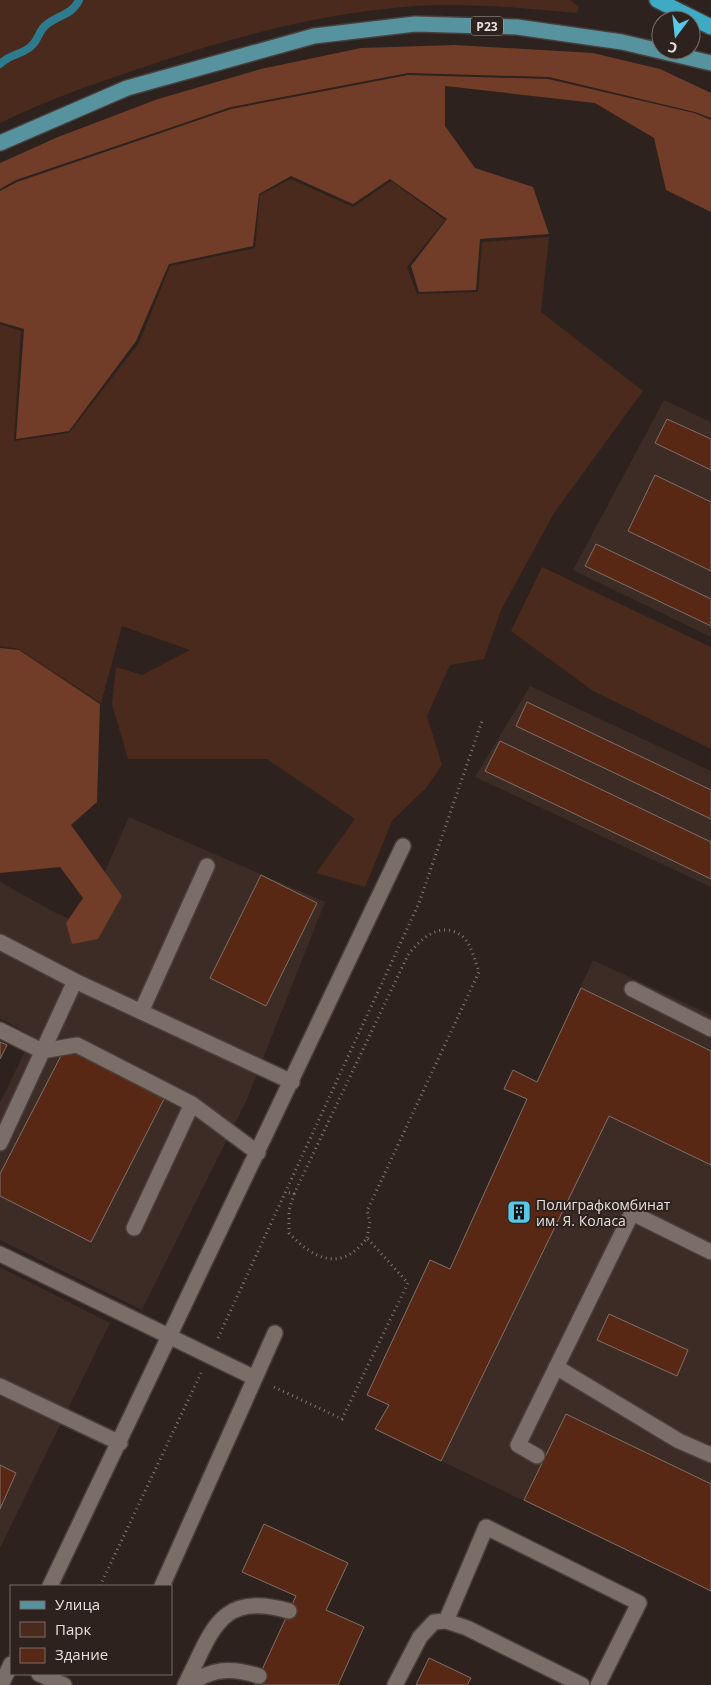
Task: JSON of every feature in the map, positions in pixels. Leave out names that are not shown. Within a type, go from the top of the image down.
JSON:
[{"type":"highway","points":[[657,0],[711,27]]},
{"type":"main road","name":"Р23","points":[[0,143],[127,88],[314,36],[406,25],[516,27],[622,42],[711,63]]},
{"type":"lane","points":[[50,1585],[120,1444],[168,1338],[292,1082],[403,846]]},
{"type":"lane","points":[[141,1012],[207,866]]},
{"type":"lane","points":[[0,942],[75,981],[292,1082]]},
{"type":"lane","points":[[0,1143],[75,981]]},
{"type":"lane","points":[[632,989],[711,1029]]},
{"type":"lane","points":[[0,1030],[42,1051],[77,1045],[192,1104],[258,1152]]},
{"type":"lane","points":[[134,1228],[192,1104]]},
{"type":"lane","points":[[537,1456],[518,1445],[632,1212],[711,1252]]},
{"type":"lane","points":[[0,1254],[168,1338],[255,1378]]},
{"type":"lane","points":[[162,1585],[275,1333]]},
{"type":"lane","points":[[556,1368],[679,1441],[711,1455]]},
{"type":"lane","points":[[0,1386],[120,1444]]},
{"type":"lane","points":[[446,1621],[486,1528],[639,1602],[598,1685]]},
{"type":"lane","points":[[187,1685],[218,1622],[232,1610],[248,1604],[258,1604],[289,1611]]},
{"type":"lane","points":[[395,1685],[420,1637],[434,1622],[446,1621],[467,1628],[582,1685]]},
{"type":"lane","points":[[1,1685],[10,1666]]},
{"type":"lane","points":[[187,1685],[203,1674],[221,1670],[242,1671],[259,1676]]},
{"type":"lane","points":[[41,1675],[64,1685]]},
{"type":"path","points":[[100,1585],[209,1357],[419,903],[482,721]]},
{"type":"path","points":[[448,930],[462,936],[472,952],[479,972],[367,1211],[370,1222],[367,1238],[358,1250],[340,1258],[318,1258],[289,1233],[289,1210],[294,1194],[408,955],[416,944],[431,933],[448,930]]},
{"type":"path","points":[[286,1192],[294,1194]]},
{"type":"path","points":[[255,1378],[342,1419],[408,1283],[367,1238]]},
{"type":"shaded area","points":[[455,45],[593,53],[660,69],[711,93],[711,118],[695,112],[549,77],[408,73],[231,107],[16,180],[0,189],[0,163],[58,137],[158,99],[261,69],[361,48]]},
{"type":"shaded area","points":[[408,75],[548,79],[694,113],[711,120],[711,212],[666,190],[654,138],[595,103],[445,86],[445,126],[475,168],[533,187],[549,234],[480,239],[476,290],[419,292],[411,266],[447,219],[390,179],[353,204],[291,176],[259,194],[253,246],[169,264],[136,341],[69,431],[16,439],[24,329],[0,322],[0,191],[17,182],[231,109]]},
{"type":"shaded area","points":[[664,400],[711,422],[711,637],[573,570]]},
{"type":"shaded area","points":[[0,648],[19,650],[100,704],[97,802],[71,825],[122,896],[98,939],[72,944],[66,923],[83,898],[60,867],[0,873]]},
{"type":"shaded area","points":[[530,686],[711,771],[711,887],[475,777]]},
{"type":"shaded area","points":[[129,817],[325,902],[247,1099],[142,1310],[0,1240],[0,1103],[32,1036],[0,1018],[0,882],[56,913],[82,924]]},
{"type":"shaded area","points":[[593,960],[711,1015],[711,1591],[375,1429],[388,1405],[367,1395],[430,1260],[450,1269],[527,1099],[504,1089],[513,1070],[537,1082]]},
{"type":"shaded area","points":[[0,1267],[110,1323],[0,1548]]},
{"type":"green space","points":[[0,0],[570,0],[579,7],[577,13],[490,6],[403,7],[302,22],[202,48],[138,69],[68,94],[0,123]]},
{"type":"green space","points":[[291,179],[353,207],[391,181],[445,220],[407,267],[417,294],[478,292],[482,242],[549,237],[541,312],[643,391],[554,513],[501,610],[484,659],[450,665],[427,716],[442,765],[426,788],[392,821],[365,887],[316,873],[355,819],[267,759],[128,759],[112,704],[116,667],[142,675],[190,650],[122,626],[101,703],[19,649],[0,646],[0,324],[21,331],[14,441],[69,433],[139,343],[170,266],[255,248],[260,195]]},
{"type":"green space","points":[[542,567],[711,647],[711,749],[593,691],[511,631]]},
{"type":"building","points":[[667,419],[711,439],[711,470],[655,443]]},
{"type":"building","points":[[655,475],[711,502],[711,571],[628,531]]},
{"type":"building","points":[[596,544],[711,599],[711,626],[585,566]]},
{"type":"building","points":[[527,702],[711,790],[711,819],[516,726]]},
{"type":"building","points":[[500,741],[711,842],[711,879],[485,771]]},
{"type":"building","points":[[261,875],[317,903],[266,1006],[210,978]]},
{"type":"building","name":"Полиграфкомбинат им. Я. Коласа","points":[[581,988],[711,1051],[711,1165],[609,1116],[441,1461],[375,1429],[389,1405],[367,1395],[430,1260],[450,1269],[527,1099],[504,1089],[513,1070],[537,1082]]},
{"type":"building","points":[[0,1042],[7,1045],[0,1059]]},
{"type":"building","points":[[65,1048],[164,1099],[91,1242],[0,1196],[0,1174]]},
{"type":"building","points":[[609,1314],[688,1350],[677,1376],[597,1340]]},
{"type":"building","points":[[566,1414],[711,1484],[711,1591],[524,1500]]},
{"type":"building","points":[[0,1465],[16,1473],[0,1509]]},
{"type":"building","points":[[264,1524],[348,1563],[326,1610],[364,1627],[338,1685],[255,1685],[296,1596],[242,1572]]},
{"type":"building","points":[[429,1658],[471,1678],[467,1685],[416,1685]]},
{"type":"waterway","points":[[0,64],[29,48],[46,25],[73,9],[79,0]]},
{"type":"place","name":"Полиграфкомбинат им. Я. Коласа","points":[[519,1212]]}]
